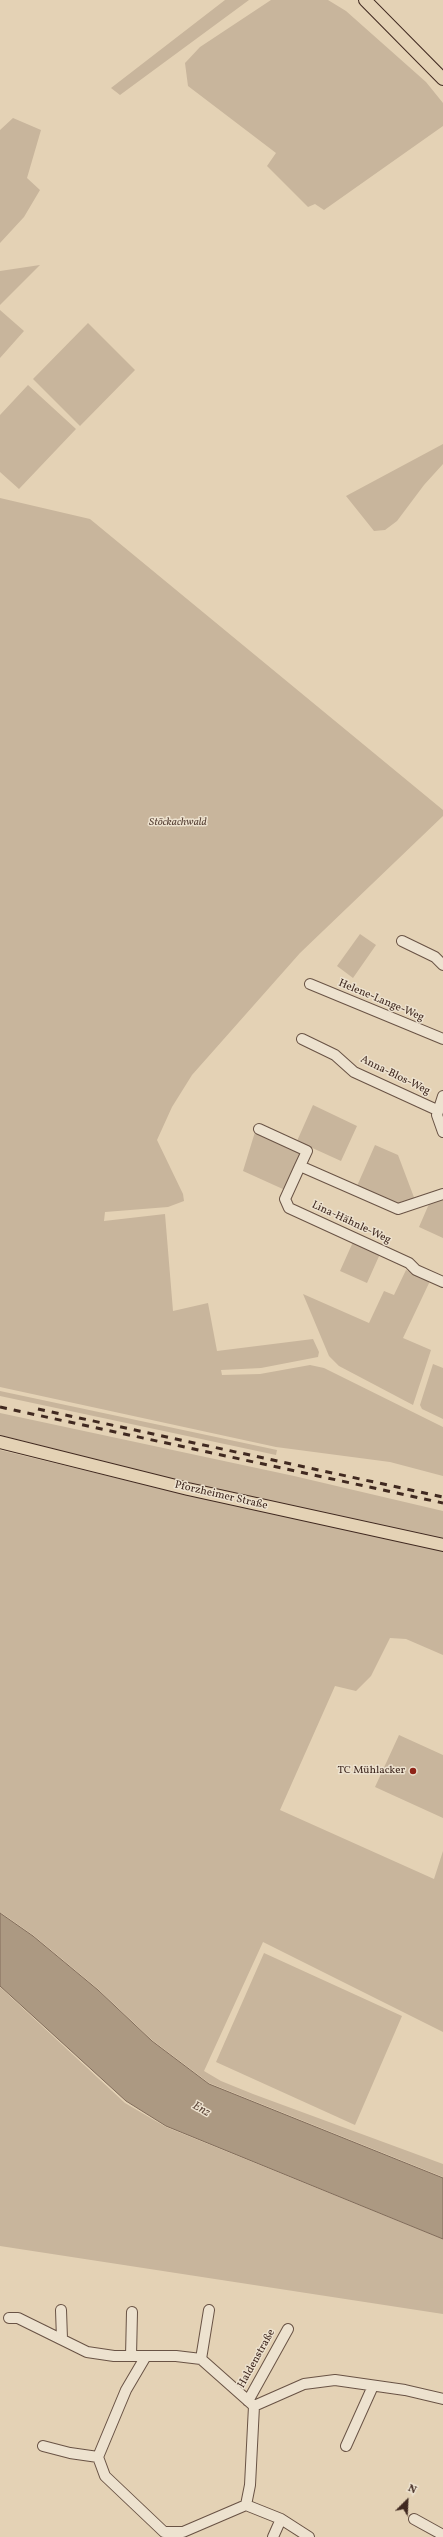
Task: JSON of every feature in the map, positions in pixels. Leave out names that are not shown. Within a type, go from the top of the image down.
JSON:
[{"type":"main road","points":[[365,0],[443,78]]},
{"type":"main road","name":"Pforzheimer Straße","points":[[0,1442],[188,1489],[443,1545]]},
{"type":"street","points":[[402,942],[435,957],[443,965]]},
{"type":"street","name":"Helene-Lange-Weg","points":[[310,984],[443,1039]]},
{"type":"street","name":"Anna-Blos-Weg","points":[[302,1039],[335,1055],[354,1072],[437,1110]]},
{"type":"street","points":[[443,1096],[437,1110],[443,1132]]},
{"type":"street","name":"Lina-Hähnle-Weg","points":[[259,1129],[307,1151],[285,1199],[289,1208],[409,1263],[416,1270],[443,1282]]},
{"type":"street","points":[[300,1166],[398,1210],[443,1194]]},
{"type":"street","points":[[61,2310],[62,2339]]},
{"type":"street","points":[[9,2318],[18,2318],[87,2352],[131,2356],[201,2359],[209,2310]]},
{"type":"street","points":[[131,2356],[132,2312]]},
{"type":"street","name":"Haldenstraße","points":[[251,2403],[288,2329]]},
{"type":"street","points":[[146,2356],[126,2390],[98,2457],[105,2476],[163,2534],[183,2532],[246,2505],[281,2519],[309,2537]]},
{"type":"street","name":"Haldenstraße","points":[[201,2359],[251,2403]]},
{"type":"street","name":"Haldenstraße","points":[[251,2403],[304,2384],[335,2380],[405,2390],[443,2399]]},
{"type":"street","points":[[346,2446],[373,2386]]},
{"type":"street","points":[[246,2505],[250,2485],[251,2403]]},
{"type":"street","points":[[43,2446],[70,2453],[98,2457]]},
{"type":"street","points":[[273,2537],[281,2519]]},
{"type":"street","points":[[414,2519],[443,2535]]},
{"type":"green space","points":[[225,0],[249,0],[120,95],[111,88]]},
{"type":"green space","points":[[271,0],[328,0],[346,11],[426,82],[443,103],[443,126],[324,210],[315,204],[308,207],[267,166],[276,153],[188,86],[185,63],[200,47]]},
{"type":"green space","points":[[13,118],[41,130],[27,178],[40,190],[24,217],[0,243],[0,130]]},
{"type":"green space","points":[[40,265],[0,305],[0,271]]},
{"type":"green space","points":[[0,310],[24,331],[0,358]]},
{"type":"green space","points":[[88,323],[135,370],[80,426],[33,379]]},
{"type":"green space","points":[[28,385],[76,429],[19,489],[0,472],[0,415]]},
{"type":"green space","points":[[443,444],[443,464],[424,485],[397,521],[385,530],[374,531],[346,496]]},
{"type":"green space","name":"Stöckachwald","points":[[0,498],[90,519],[443,810],[443,816],[300,953],[192,1075],[172,1107],[157,1140],[183,1194],[184,1201],[168,1207],[105,1212],[104,1221],[165,1214],[173,1311],[208,1303],[217,1351],[313,1339],[319,1352],[318,1357],[261,1368],[221,1370],[222,1375],[260,1374],[310,1365],[324,1368],[443,1427],[443,1476],[390,1462],[276,1447],[0,1387]]},
{"type":"green space","points":[[360,934],[376,945],[353,978],[337,966]]},
{"type":"green space","points":[[313,1105],[357,1126],[341,1161],[297,1141]]},
{"type":"green space","points":[[255,1132],[302,1153],[285,1190],[243,1171]]},
{"type":"green space","points":[[375,1145],[398,1155],[415,1200],[404,1204],[395,1203],[357,1186]]},
{"type":"green space","points":[[443,1199],[443,1238],[419,1227],[429,1204]]},
{"type":"green space","points":[[353,1242],[380,1254],[367,1283],[340,1271]]},
{"type":"green space","points":[[406,1270],[430,1281],[403,1338],[431,1350],[413,1405],[339,1366],[329,1356],[303,1294],[369,1323],[384,1291],[394,1295]]},
{"type":"green space","points":[[433,1364],[443,1368],[443,1419],[422,1409],[420,1405]]},
{"type":"green space","points":[[0,1391],[277,1450],[276,1455],[0,1396]]},
{"type":"green space","points":[[0,1413],[294,1476],[443,1511],[443,1539],[187,1483],[0,1435]]},
{"type":"green space","points":[[0,1450],[187,1495],[443,1551],[443,1655],[406,1639],[390,1638],[371,1676],[356,1691],[335,1686],[280,1810],[434,1879],[443,1851],[443,2032],[263,1942],[204,2071],[221,2081],[253,2094],[443,2164],[443,2177],[209,2083],[152,2040],[98,1989],[33,1935],[0,1912]]},
{"type":"green space","name":"TC Mühlacker","points":[[399,1735],[443,1755],[443,1818],[375,1787]]},
{"type":"green space","points":[[264,1953],[402,2016],[355,2125],[216,2062]]},
{"type":"green space","points":[[0,1987],[125,2103],[166,2127],[443,2239],[443,2314],[0,2246]]},
{"type":"water","name":"Enz","points":[[0,1913],[33,1936],[98,1990],[152,2041],[209,2084],[443,2178],[443,2239],[166,2126],[126,2101],[0,1986]]},
{"type":"railway","points":[[0,1407],[443,1503]]},
{"type":"railway","points":[[38,1409],[443,1497]]},
{"type":"place","name":"TC Mühlacker","points":[[413,1771]]}]
